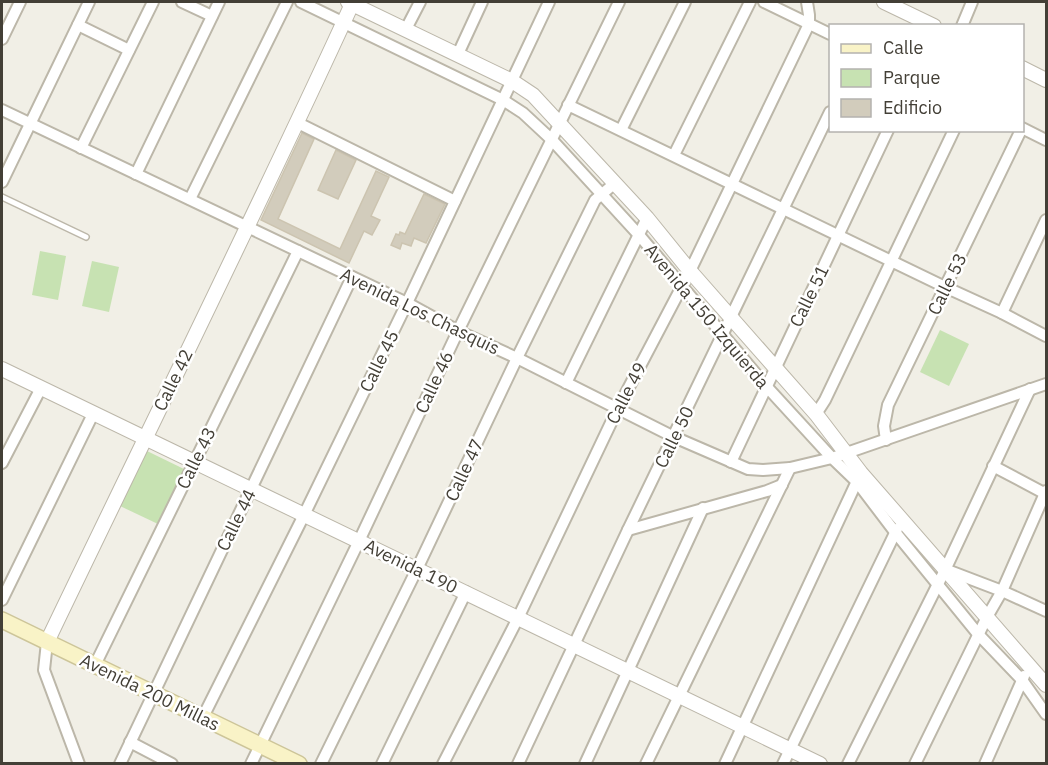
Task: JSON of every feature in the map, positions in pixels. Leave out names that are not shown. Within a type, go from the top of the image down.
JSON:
[{"type":"main road","name":"Avenida 200 Millas","points":[[2,620],[299,764]]},
{"type":"street","points":[[2,39],[20,2]]},
{"type":"street","points":[[2,182],[89,2]]},
{"type":"street","points":[[81,148],[153,2]]},
{"type":"street","points":[[182,2],[212,16]]},
{"type":"street","points":[[136,174],[219,2]]},
{"type":"street","points":[[189,199],[287,2]]},
{"type":"street","name":"Avenida 150 Izquierda","points":[[301,2],[503,100],[523,112],[552,140],[639,235],[766,386],[859,477],[898,526],[938,584],[978,634],[1022,680],[1047,714]]},
{"type":"street","name":"Avenida 150 Izquierda","points":[[351,2],[512,81],[533,95],[647,218],[690,271],[816,414],[839,456]]},
{"type":"street","name":"Calle 42","points":[[78,764],[44,670],[47,642],[298,123],[351,2]]},
{"type":"street","points":[[406,29],[420,2]]},
{"type":"street","points":[[458,54],[482,2]]},
{"type":"street","name":"Calle 45","points":[[203,717],[407,303],[549,2]]},
{"type":"street","name":"Calle 46","points":[[251,764],[458,331],[619,2]]},
{"type":"street","points":[[621,130],[685,2]]},
{"type":"street","points":[[674,155],[750,2]]},
{"type":"street","points":[[764,2],[829,33]]},
{"type":"street","points":[[807,2],[810,15],[808,24]]},
{"type":"street","points":[[884,2],[930,24]]},
{"type":"street","points":[[963,24],[972,2]]},
{"type":"street","name":"Calle 49","points":[[444,764],[518,618],[618,408],[690,271],[808,24]]},
{"type":"street","points":[[78,26],[129,50]]},
{"type":"street","points":[[1024,69],[1047,80]]},
{"type":"street","points":[[568,105],[1047,336]]},
{"type":"street","name":"Avenida Los Chasquis","points":[[2,110],[407,303],[458,331],[674,437],[748,469],[790,468],[839,456],[1047,384]]},
{"type":"street","name":"Calle 50","points":[[518,764],[628,530],[829,116]]},
{"type":"street","points":[[298,123],[455,201]]},
{"type":"street","points":[[1024,130],[1047,140]]},
{"type":"street","name":"Calle 51","points":[[730,462],[887,132]]},
{"type":"street","points":[[816,414],[825,400],[953,132]]},
{"type":"street","name":"Calle 53","points":[[886,440],[884,426],[888,405],[1021,132]]},
{"type":"street","name":"Calle 47","points":[[321,764],[594,200],[615,183]]},
{"type":"street","points":[[566,383],[647,218]]},
{"type":"street","points":[[1002,313],[1047,220]]},
{"type":"street","name":"Calle 43","points":[[95,665],[298,251]]},
{"type":"street","name":"Calle 44","points":[[120,764],[352,277]]},
{"type":"street","name":"Avenida 190","points":[[2,369],[820,764]]},
{"type":"street","points":[[2,463],[41,388]]},
{"type":"street","points":[[848,764],[945,570],[1030,389]]},
{"type":"street","points":[[2,600],[93,414]]},
{"type":"street","points":[[915,764],[978,634],[1002,591],[1046,493],[993,466]]},
{"type":"street","points":[[646,764],[790,468]]},
{"type":"street","points":[[725,764],[859,477]]},
{"type":"street","points":[[628,530],[782,485]]},
{"type":"street","points":[[585,764],[703,508]]},
{"type":"street","points":[[783,764],[898,526]]},
{"type":"street","name":"Avenida 150 Izquierda","points":[[898,526],[945,570],[1047,685]]},
{"type":"street","points":[[945,570],[1047,611]]},
{"type":"street","points":[[382,764],[466,592]]},
{"type":"street","points":[[985,764],[1029,665]]},
{"type":"street","points":[[130,742],[172,764]]},
{"type":"lane","points":[[2,197],[86,237]]},
{"type":"green space","points":[[40,251],[66,256],[58,300],[32,295]]},
{"type":"green space","points":[[92,261],[119,267],[109,312],[82,306]]},
{"type":"green space","points":[[940,330],[969,344],[949,386],[920,372]]},
{"type":"green space","points":[[147,451],[186,470],[158,524],[120,506]]},
{"type":"building","points":[[302,133],[314,139],[278,219],[340,249],[376,171],[389,177],[371,216],[380,220],[372,235],[364,231],[349,263],[261,220]]},
{"type":"building","points":[[336,150],[356,160],[338,199],[318,190]]},
{"type":"building","points":[[424,194],[445,204],[426,243],[414,238],[411,246],[402,243],[400,249],[391,245],[396,234],[399,235],[400,232],[405,234]]}]
